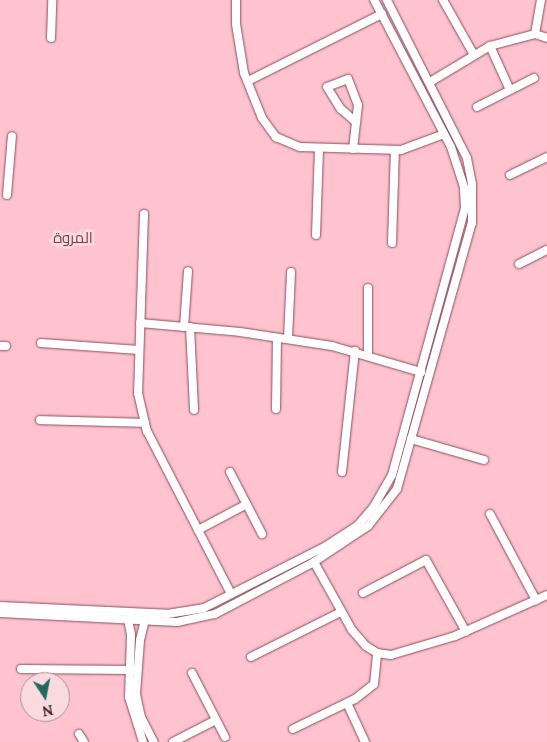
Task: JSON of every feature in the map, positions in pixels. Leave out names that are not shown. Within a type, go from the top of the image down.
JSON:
[{"type":"street","points":[[50,38],[52,0]]},
{"type":"street","points":[[236,0],[236,24],[248,81],[262,118],[276,138],[300,147],[395,150],[444,134]]},
{"type":"street","points":[[0,606],[167,614],[204,608],[326,546],[358,525],[373,508],[392,475],[465,209],[464,187],[444,134],[374,0]]},
{"type":"street","points":[[0,613],[177,622],[215,614],[314,562],[368,526],[398,489],[472,223],[472,184],[467,158],[387,0]]},
{"type":"street","points":[[444,0],[474,55]]},
{"type":"street","points":[[535,34],[541,0]]},
{"type":"street","points":[[248,81],[382,14]]},
{"type":"street","points":[[430,82],[490,46],[535,34],[547,38]]},
{"type":"street","points":[[490,46],[510,90]]},
{"type":"street","points":[[477,107],[534,78]]},
{"type":"street","points":[[353,148],[358,105],[348,79],[327,87],[342,109],[356,122]]},
{"type":"street","points":[[7,195],[12,136]]},
{"type":"street","points":[[316,235],[318,148]]},
{"type":"street","points":[[392,243],[395,150]]},
{"type":"street","points":[[510,175],[547,157]]},
{"type":"street","points":[[0,171],[9,172]]},
{"type":"street","points":[[144,214],[138,393],[145,423],[231,594]]},
{"type":"street","points":[[519,264],[547,250]]},
{"type":"street","points":[[188,270],[187,327],[194,410]]},
{"type":"street","points":[[288,339],[291,272]]},
{"type":"street","points":[[368,288],[368,354]]},
{"type":"street","points":[[140,323],[288,339],[368,354],[421,372]]},
{"type":"street","points":[[276,409],[277,338]]},
{"type":"street","points":[[40,343],[139,350]]},
{"type":"street","points":[[342,472],[355,352]]},
{"type":"street","points":[[40,420],[145,423]]},
{"type":"street","points":[[411,439],[484,460]]},
{"type":"street","points":[[230,472],[262,534]]},
{"type":"street","points":[[198,530],[247,504]]},
{"type":"street","points":[[490,514],[536,600]]},
{"type":"street","points":[[363,593],[426,560],[466,632]]},
{"type":"street","points":[[314,562],[341,612],[366,646],[377,653],[391,655],[466,632],[547,596]]},
{"type":"street","points":[[251,657],[341,612]]},
{"type":"street","points":[[128,620],[131,635],[129,697],[143,742]]},
{"type":"street","points":[[145,620],[140,640],[136,694],[141,717],[154,742]]},
{"type":"street","points":[[293,729],[347,703],[374,684],[377,653]]},
{"type":"street","points":[[21,670],[131,670]]},
{"type":"street","points":[[192,673],[225,737]]},
{"type":"street","points":[[347,703],[365,742]]},
{"type":"street","points":[[173,742],[216,720]]},
{"type":"district","name":"المروة","points":[[73,238]]}]
